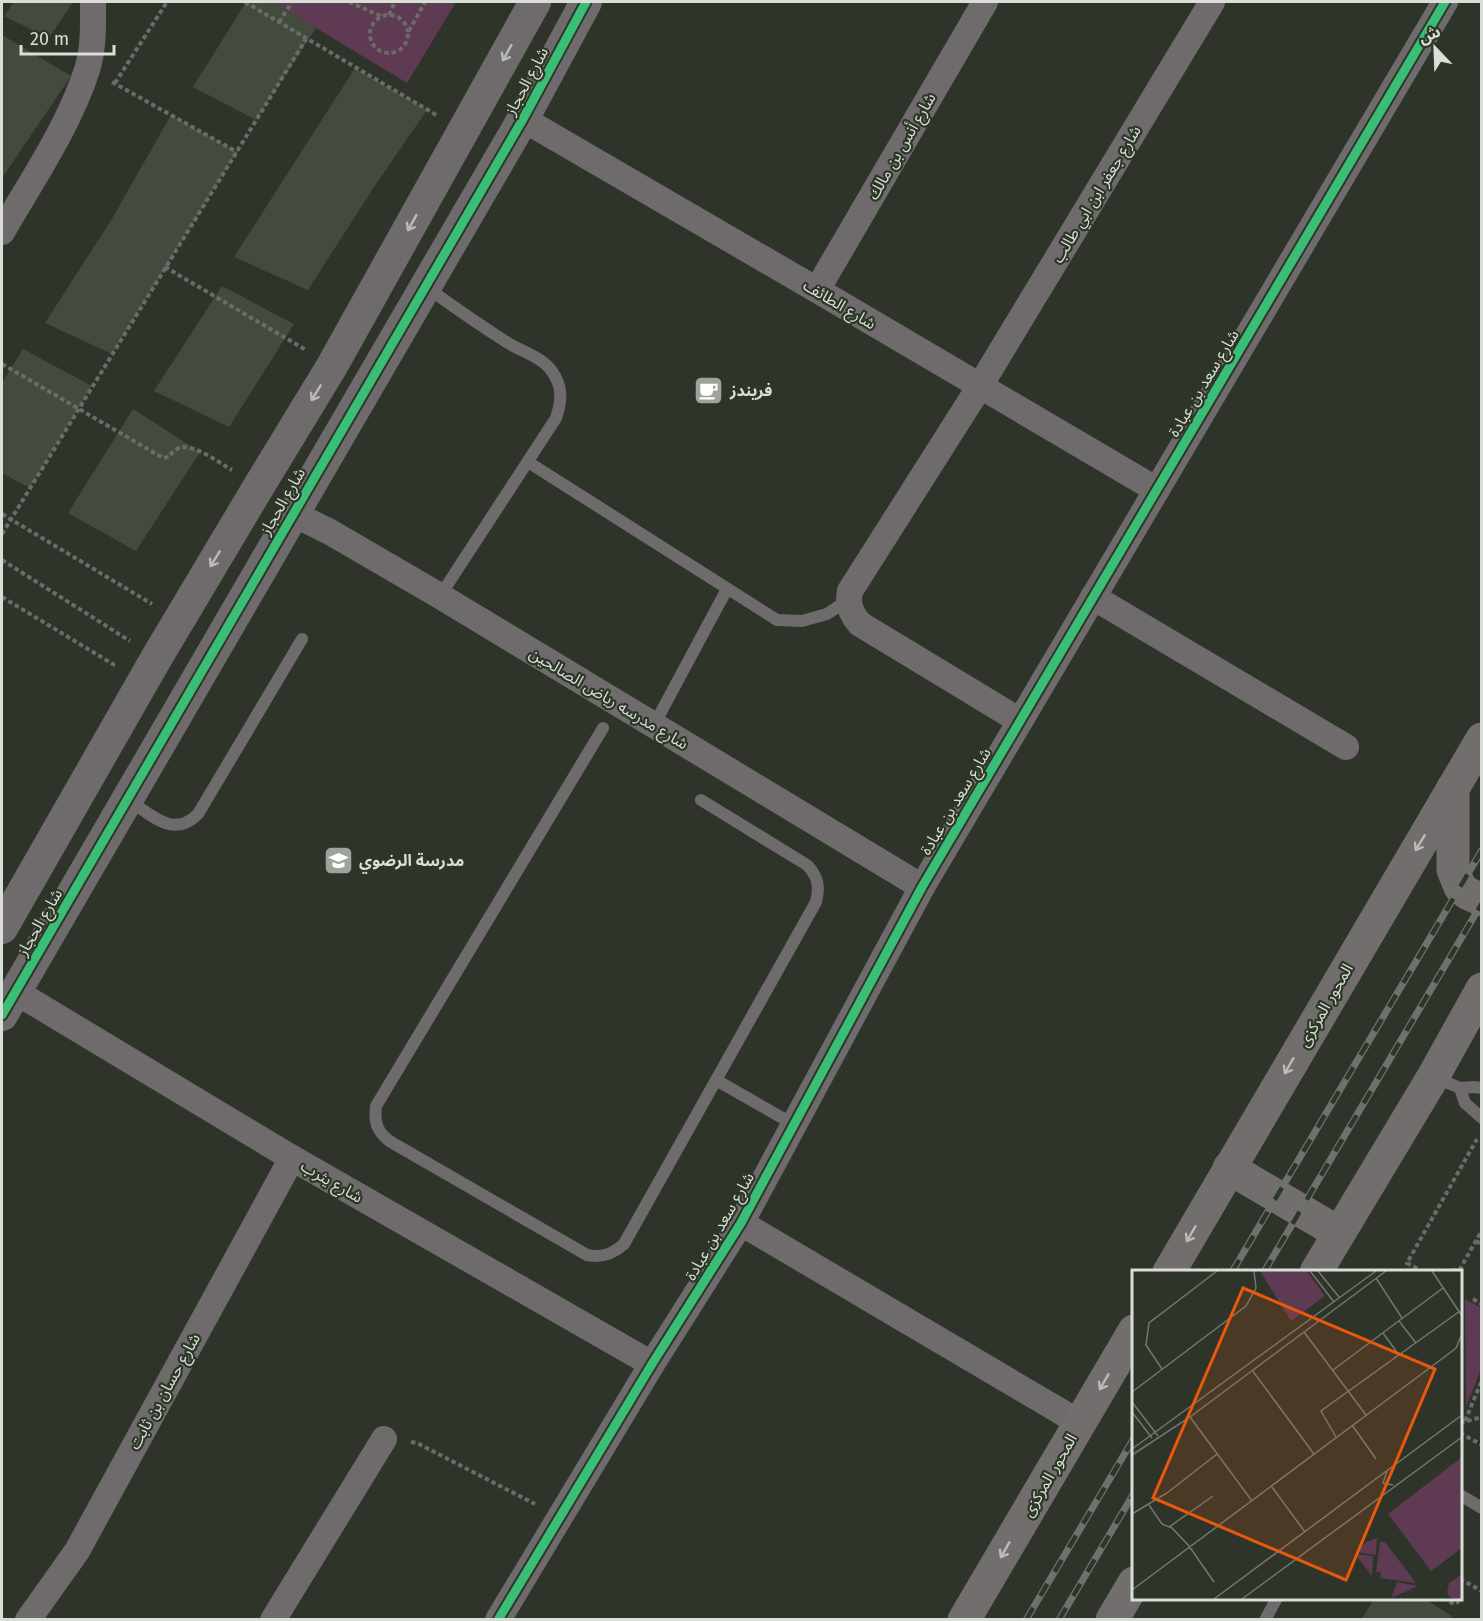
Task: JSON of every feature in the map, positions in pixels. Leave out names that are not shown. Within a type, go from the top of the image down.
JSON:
[{"type":"main road","name":"المحور المركزى","points":[[1170,1270],[1482,739]]},
{"type":"main road","points":[[1453,788],[1453,870],[1460,887],[1482,900]]},
{"type":"main road","points":[[1317,1270],[1339,1233],[1447,1082],[1482,989]]},
{"type":"main road","points":[[1229,1168],[1339,1233]]},
{"type":"main road","name":"المحور المركزى","points":[[964,1620],[1132,1334]]},
{"type":"main road","points":[[1112,1620],[1132,1586]]},
{"type":"street","points":[[2,232],[70,112],[87,68],[93,35],[93,2]]},
{"type":"street","name":"شارع الحجاز","points":[[2,928],[150,670],[332,366],[536,2]]},
{"type":"street","name":"شارع الحجاز","points":[[9,1003],[523,118],[586,2]]},
{"type":"street","name":"شارع أنس بن مالك","points":[[817,290],[985,2]]},
{"type":"street","name":"شارع سعد بن عبادة","points":[[498,1620],[652,1364],[741,1222],[922,887],[1445,2]]},
{"type":"street","name":"شارع جعفر ابن ابي طالب","points":[[848,600],[855,581],[980,386],[1205,4]]},
{"type":"street","name":"شارع الطائف","points":[[523,118],[1157,490]]},
{"type":"street","name":"شارع مدرسه رياض الصالحين","points":[[292,513],[330,532],[440,596],[922,887]]},
{"type":"street","points":[[1094,597],[1346,747]]},
{"type":"street","points":[[848,600],[853,616],[860,624],[1020,721]]},
{"type":"street","name":"شارع يثرب","points":[[9,1003],[292,1158],[652,1364]]},
{"type":"street","name":"شارع حسان بن ثابت","points":[[28,1620],[77,1551],[292,1158]]},
{"type":"street","points":[[741,1222],[1080,1423]]},
{"type":"street","points":[[273,1620],[384,1439]]},
{"type":"lane","points":[[425,286],[463,314],[550,368],[559,383],[561,401],[556,418],[440,596]]},
{"type":"lane","points":[[528,462],[777,620],[810,619],[826,614],[848,600]]},
{"type":"lane","points":[[654,725],[728,589]]},
{"type":"lane","points":[[127,799],[167,825],[176,826],[192,820],[198,814],[302,639]]},
{"type":"lane","points":[[603,728],[376,1106],[375,1116],[382,1136],[391,1142],[587,1255],[610,1254],[624,1244],[816,902],[819,891],[818,880],[807,865],[701,801]]},
{"type":"lane","points":[[716,1080],[793,1124]]},
{"type":"lane","points":[[1447,1082],[1482,1088]]},
{"type":"lane","points":[[1447,1082],[1482,1118]]},
{"type":"lane","points":[[1462,1496],[1482,1508]]},
{"type":"lane","points":[[1265,1620],[1276,1600]]},
{"type":"path","points":[[115,83],[167,2]]},
{"type":"path","points":[[245,2],[464,131]]},
{"type":"path","points":[[279,22],[292,2]]},
{"type":"path","points":[[349,2],[381,16],[396,15],[402,19],[409,31]]},
{"type":"path","points":[[389,15],[395,2]]},
{"type":"path","points":[[381,16],[371,28],[372,43],[384,52],[399,51],[405,45],[409,31],[425,2]]},
{"type":"path","points":[[2,534],[306,39]]},
{"type":"path","points":[[87,68],[237,152]]},
{"type":"path","points":[[165,267],[332,366]]},
{"type":"path","points":[[2,364],[162,458],[168,457],[175,449],[192,447],[259,486]]},
{"type":"path","points":[[2,514],[179,621]]},
{"type":"path","points":[[2,560],[150,670]]},
{"type":"path","points":[[2,597],[150,670]]},
{"type":"path","points":[[1420,1270],[1407,1263],[1482,1131]]},
{"type":"path","points":[[1455,1270],[1460,1269],[1482,1230]]},
{"type":"path","points":[[1476,1241],[1482,1245]]},
{"type":"path","points":[[1473,1299],[1482,1304]]},
{"type":"path","points":[[1463,1422],[1482,1380]]},
{"type":"path","points":[[1463,1422],[1482,1417]]},
{"type":"path","points":[[1462,1434],[1482,1445]]},
{"type":"path","points":[[384,1439],[400,1439],[417,1443],[560,1517]]},
{"type":"path","points":[[1462,1580],[1482,1591]]},
{"type":"path","points":[[1446,1600],[1456,1604],[1458,1600]]},
{"type":"shaded area","points":[[273,2],[456,2],[407,83]]},
{"type":"shaded area","points":[[1465,1299],[1482,1308],[1481,1369],[1466,1407]]},
{"type":"building","points":[[14,2],[73,2],[49,38],[4,16]]},
{"type":"building","points":[[246,2],[273,2],[316,28],[256,120],[193,87]]},
{"type":"building","points":[[2,35],[71,76],[2,178]]},
{"type":"building","points":[[355,68],[427,110],[308,290],[234,257]]},
{"type":"building","points":[[171,115],[237,152],[112,354],[45,323],[110,222]]},
{"type":"building","points":[[222,286],[294,324],[229,427],[154,391]]},
{"type":"building","points":[[23,349],[92,386],[30,488],[2,473],[2,383]]},
{"type":"building","points":[[133,409],[200,452],[136,551],[68,513]]},
{"type":"building","points":[[1374,1600],[1426,1600],[1452,1616],[1449,1620],[1361,1620]]},
{"type":"railway","points":[[1233,1270],[1482,850]]},
{"type":"railway","points":[[1265,1270],[1482,903]]},
{"type":"railway","points":[[1026,1620],[1132,1441]]},
{"type":"railway","points":[[1059,1620],[1132,1496]]},
{"type":"cycle path","points":[[2,1015],[523,119],[586,2]]},
{"type":"cycle path","points":[[498,1620],[652,1364],[741,1223],[922,887],[1445,2]]},
{"type":"place","name":"فريندز","points":[[709,390]]},
{"type":"place","name":"مدرسة الرضوي","points":[[338,860]]}]
